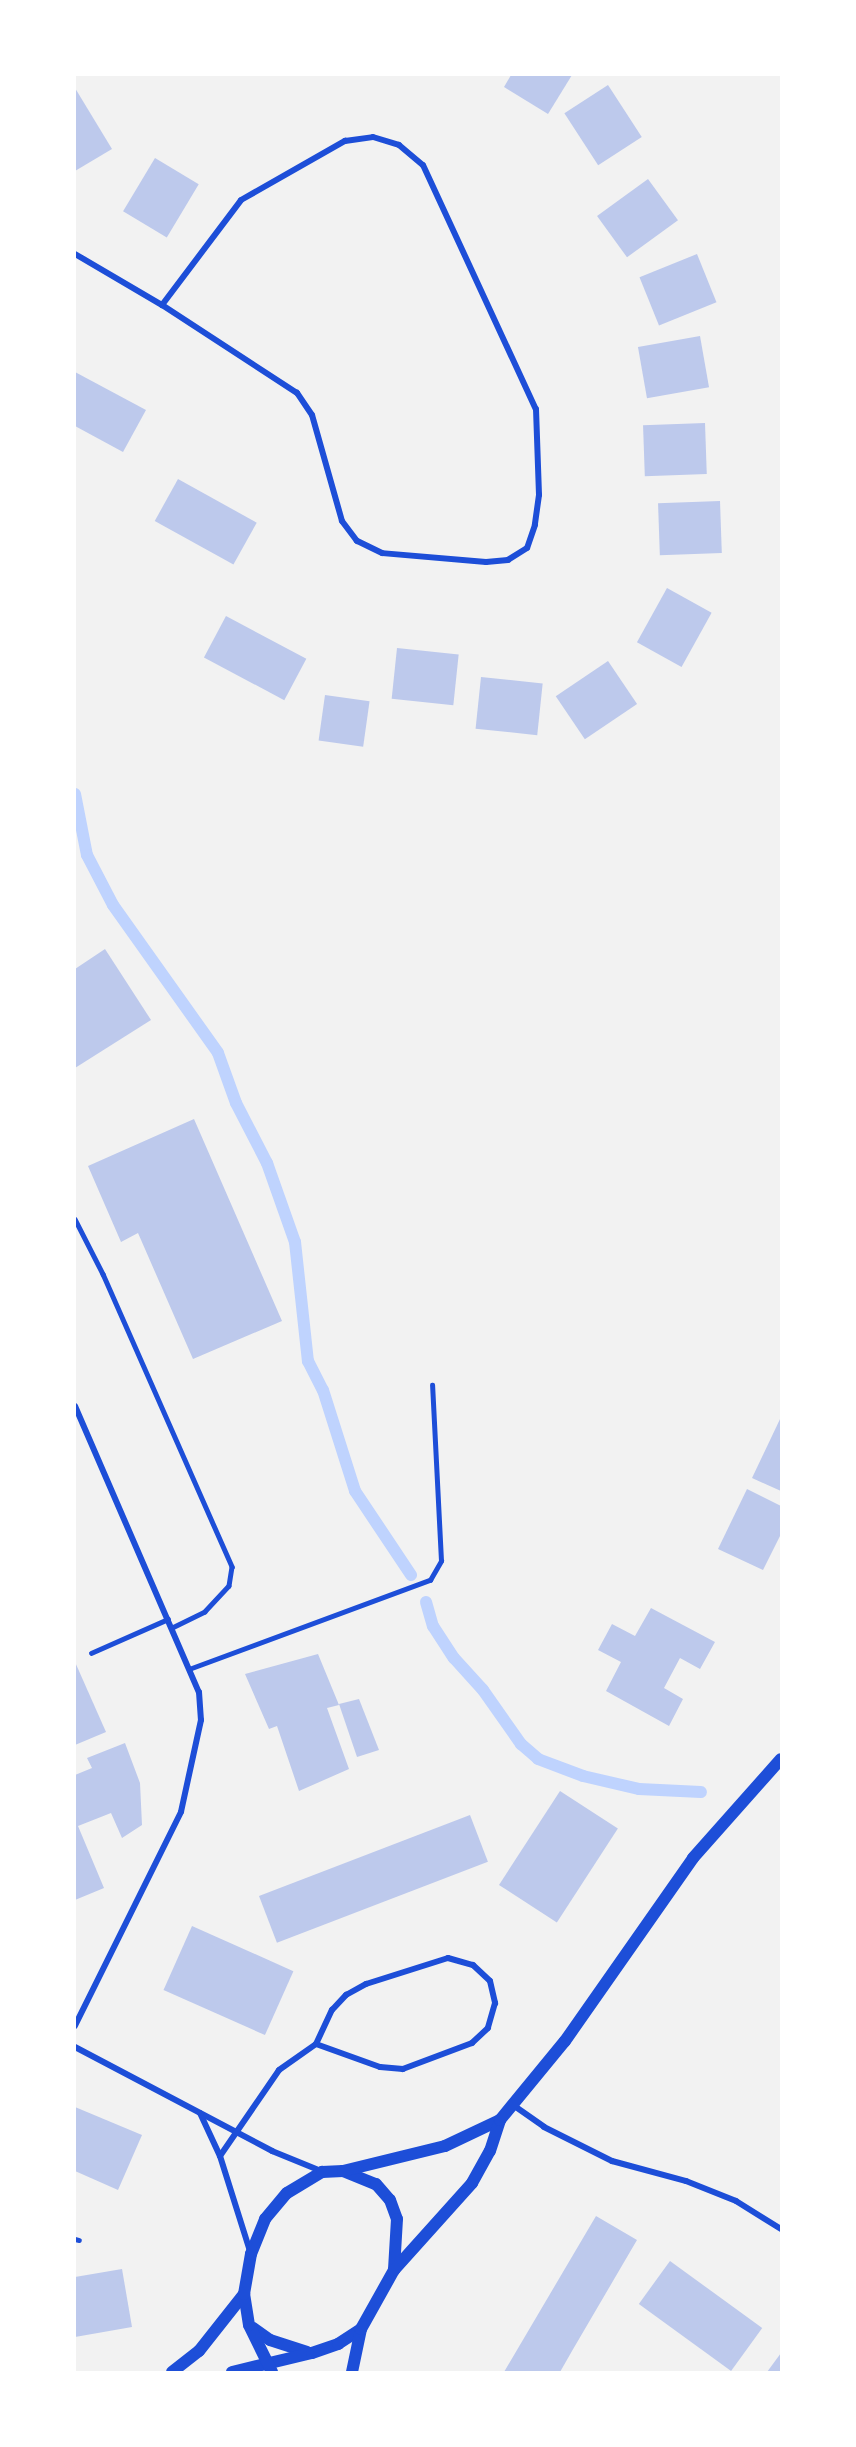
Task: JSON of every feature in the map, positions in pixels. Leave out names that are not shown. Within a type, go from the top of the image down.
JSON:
[{"type":"main road","points":[[352,2372],[361,2329],[394,2270],[472,2183],[490,2151],[500,2120],[566,2041],[693,1858],[781,1759]]},
{"type":"main road","points":[[271,2368],[249,2325],[244,2294],[251,2254],[265,2219],[287,2193],[322,2172],[343,2171],[445,2145],[500,2120]]},
{"type":"main road","points":[[343,2171],[376,2184],[390,2200],[397,2220],[394,2270]]},
{"type":"main road","points":[[172,2372],[199,2351],[244,2294]]},
{"type":"main road","points":[[249,2325],[270,2340],[312,2353]]},
{"type":"main road","points":[[231,2372],[271,2368],[338,2344],[361,2329]]},
{"type":"street","points":[[75,254],[162,305],[297,393],[312,415],[342,521],[357,541],[382,553],[486,562],[508,560],[527,548],[535,525],[539,495],[533,399],[439,194],[423,165],[399,145],[373,137],[345,141],[241,200],[162,305]]},
{"type":"street","points":[[75,1406],[199,1692],[201,1720],[181,1812],[75,2026]]},
{"type":"street","points":[[220,2156],[279,2070],[316,2044],[332,2010],[346,1995],[366,1984],[448,1958],[473,1965],[489,1981],[495,2003],[488,2028],[472,2043],[403,2069],[380,2067],[316,2044]]},
{"type":"street","points":[[75,2047],[291,2160],[322,2172]]},
{"type":"street","points":[[513,2104],[544,2127],[612,2161],[686,2181],[736,2200],[781,2229]]},
{"type":"street","points":[[200,2113],[220,2156],[251,2254]]},
{"type":"lane","points":[[75,1219],[104,1274],[232,1567],[229,1586],[205,1612],[172,1628]]},
{"type":"lane","points":[[189,1669],[430,1580],[441,1561],[432,1385]]},
{"type":"lane","points":[[91,1653],[168,1619]]},
{"type":"building","points":[[511,75],[572,75],[548,114],[504,87]]},
{"type":"building","points":[[608,85],[642,137],[598,165],[564,113]]},
{"type":"building","points":[[75,88],[112,149],[75,171]]},
{"type":"building","points":[[155,158],[199,184],[167,237],[123,211]]},
{"type":"building","points":[[648,179],[678,220],[627,257],[597,216]]},
{"type":"building","points":[[697,254],[716,302],[659,325],[640,277]]},
{"type":"building","points":[[700,336],[709,387],[647,398],[638,347]]},
{"type":"building","points":[[75,372],[146,410],[123,452],[75,426]]},
{"type":"building","points":[[705,423],[707,474],[645,476],[643,425]]},
{"type":"building","points":[[178,479],[257,523],[233,565],[155,521]]},
{"type":"building","points":[[720,501],[722,553],[660,555],[658,503]]},
{"type":"building","points":[[667,588],[712,613],[682,667],[637,642]]},
{"type":"building","points":[[226,616],[306,659],[284,700],[204,657]]},
{"type":"building","points":[[397,648],[459,654],[453,705],[392,699]]},
{"type":"building","points":[[608,661],[637,704],[585,739],[556,696]]},
{"type":"building","points":[[481,677],[543,683],[537,735],[476,729]]},
{"type":"building","points":[[325,695],[370,701],[363,747],[319,741]]},
{"type":"building","points":[[105,949],[151,1020],[75,1068],[75,969]]},
{"type":"building","points":[[194,1119],[282,1321],[193,1359],[138,1233],[121,1242],[88,1166]]},
{"type":"building","points":[[781,1417],[781,1491],[752,1478]]},
{"type":"building","points":[[747,1489],[781,1506],[781,1534],[763,1570],[718,1549]]},
{"type":"building","points":[[651,1608],[715,1642],[700,1669],[680,1658],[664,1688],[683,1699],[669,1726],[606,1691],[621,1662],[598,1650],[612,1624],[635,1636]]},
{"type":"building","points":[[318,1654],[339,1705],[327,1708],[349,1769],[299,1791],[277,1726],[269,1729],[245,1674]]},
{"type":"building","points":[[75,1662],[106,1732],[75,1745]]},
{"type":"building","points":[[359,1699],[379,1750],[357,1757],[339,1704]]},
{"type":"building","points":[[125,1743],[140,1783],[142,1825],[122,1838],[111,1813],[78,1826],[104,1888],[75,1900],[75,1775],[92,1768],[87,1758]]},
{"type":"building","points":[[560,1791],[618,1829],[557,1923],[499,1885]]},
{"type":"building","points":[[470,1815],[488,1862],[277,1943],[259,1896]]},
{"type":"building","points":[[192,1926],[293,1971],[265,2035],[164,1990]]},
{"type":"building","points":[[75,2107],[142,2135],[118,2190],[75,2171]]},
{"type":"building","points":[[596,2216],[637,2240],[560,2372],[504,2372]]},
{"type":"building","points":[[670,2261],[762,2328],[731,2371],[639,2304]]},
{"type":"building","points":[[122,2269],[132,2327],[75,2337],[75,2277]]},
{"type":"building","points":[[781,2353],[781,2372],[767,2372]]},
{"type":"waterway","points":[[75,794],[87,855],[113,905],[218,1053],[236,1103],[267,1163],[295,1242],[308,1361],[323,1390],[355,1491],[411,1575]]},
{"type":"waterway","points":[[426,1602],[433,1626],[454,1658],[483,1690],[521,1744],[538,1759],[583,1776],[639,1789],[701,1792]]}]
